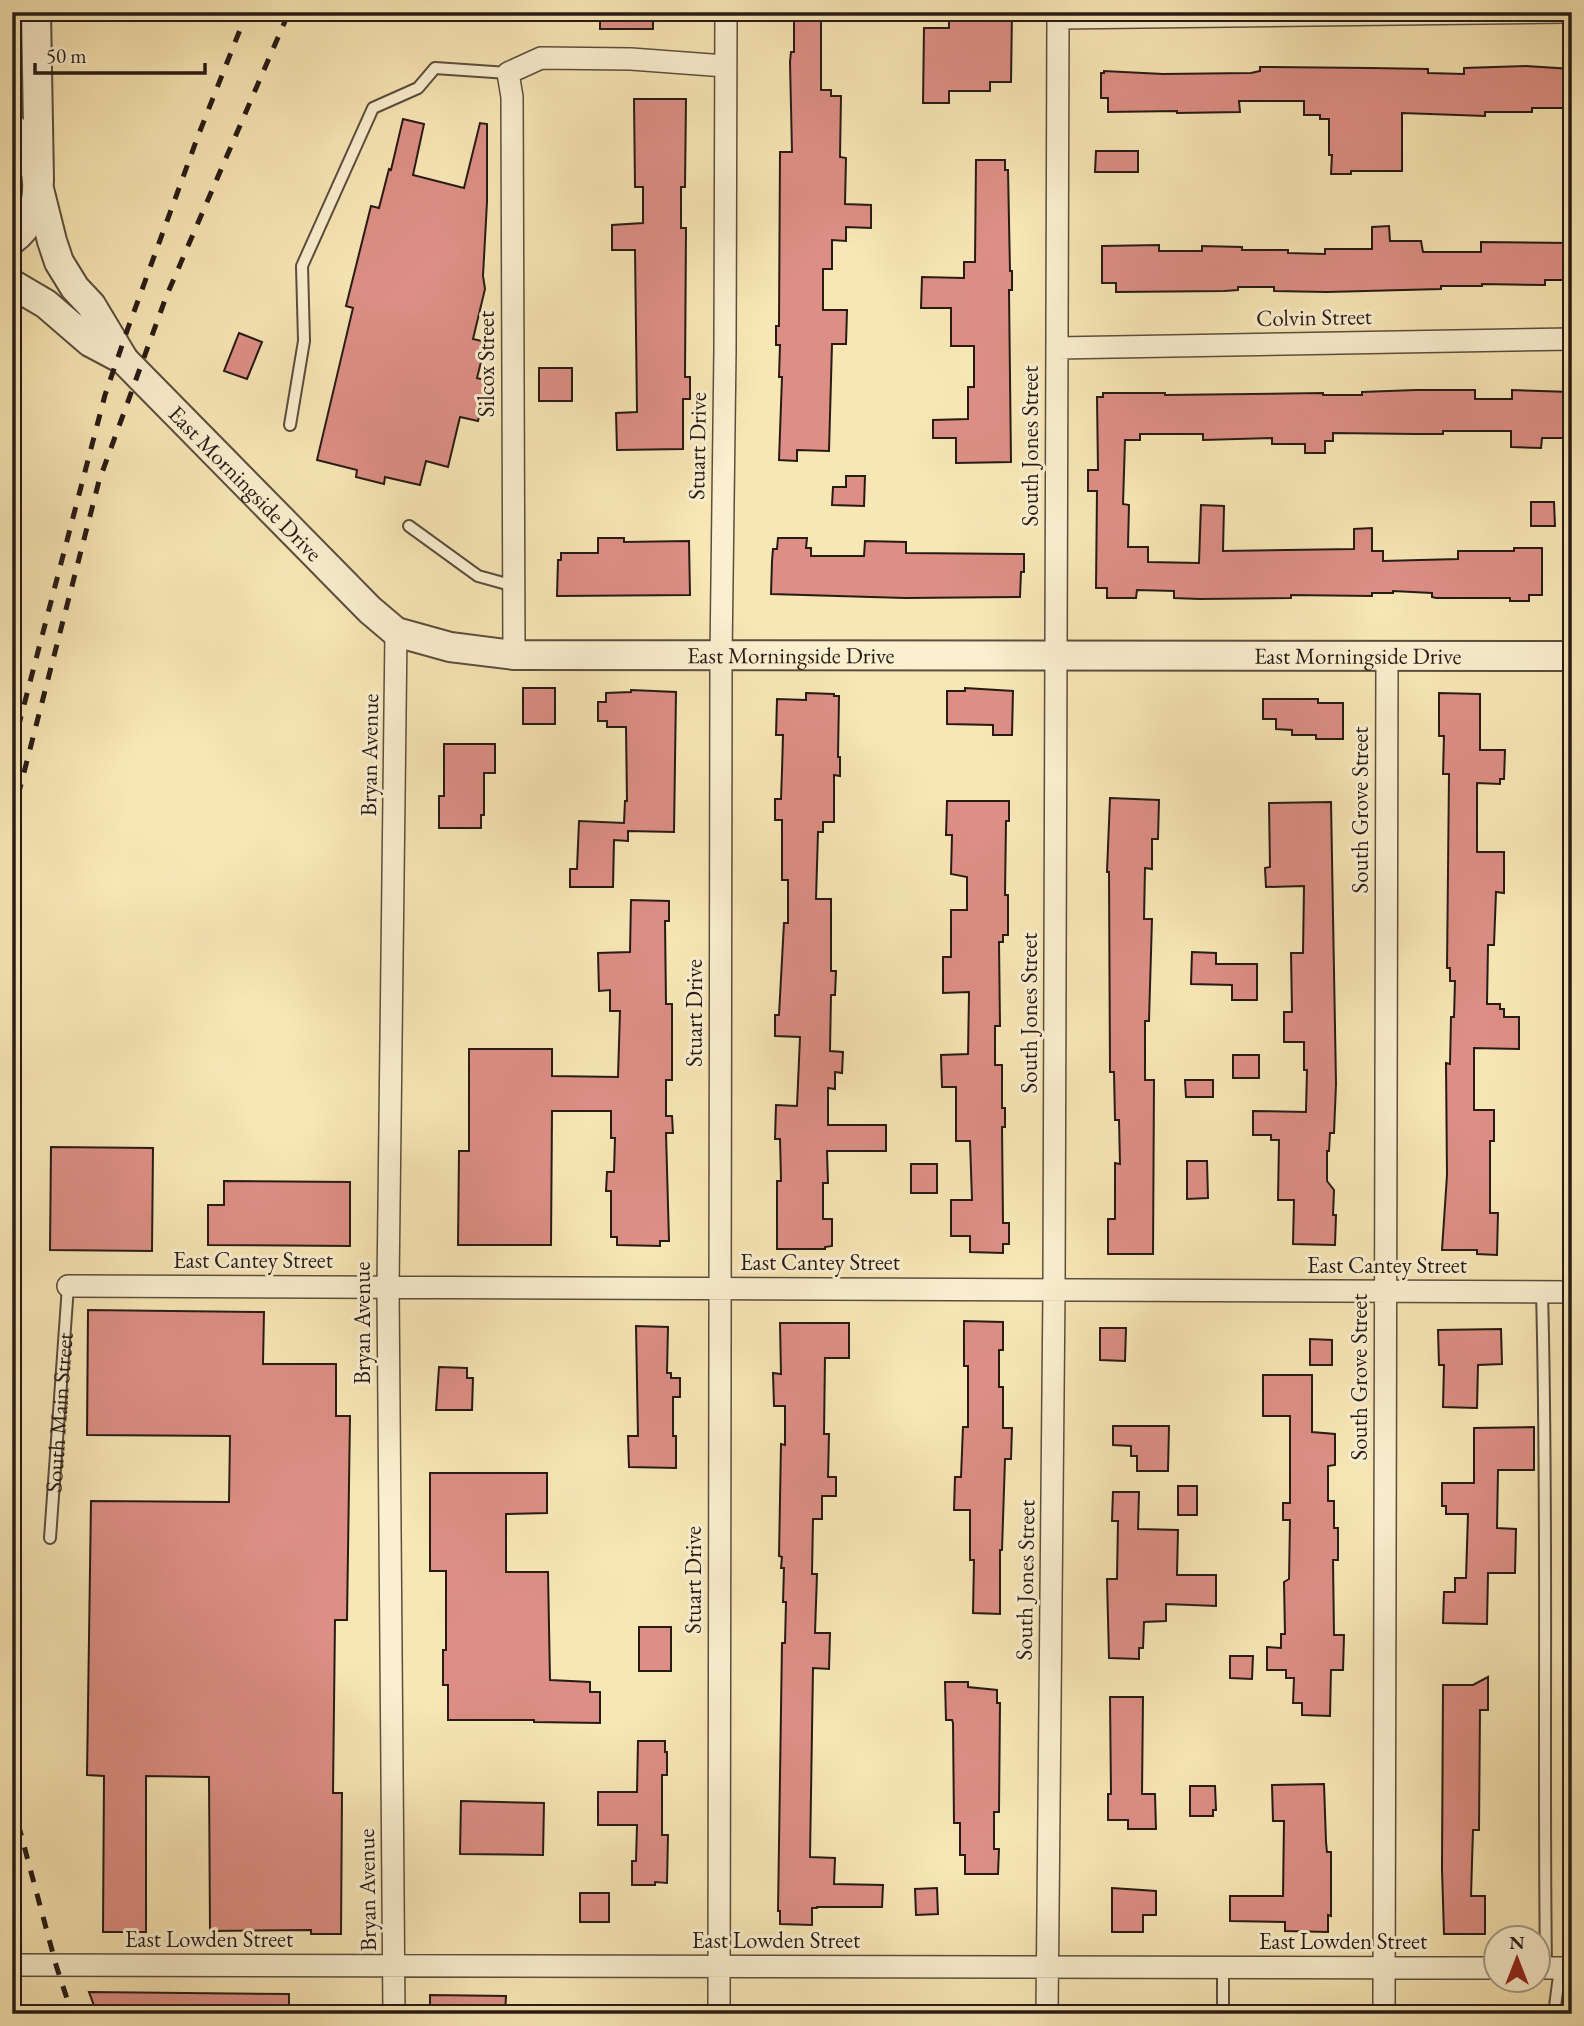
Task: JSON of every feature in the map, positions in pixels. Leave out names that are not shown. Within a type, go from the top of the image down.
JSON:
[{"type":"street","points":[[12,240],[32,216],[38,183],[36,12]]},
{"type":"street","name":"Stuart Drive","points":[[719,2014],[721,657],[726,12]]},
{"type":"street","points":[[1058,15],[1563,12]]},
{"type":"street","name":"South Jones Street","points":[[1047,2014],[1054,1290],[1058,15]]},
{"type":"street","points":[[508,72],[541,58],[631,59],[725,66]]},
{"type":"street","name":"Silcox Street","points":[[508,72],[512,97],[514,655]]},
{"type":"street","points":[[12,128],[23,137],[36,162],[51,241],[60,262],[75,288],[91,305],[124,360]]},
{"type":"street","points":[[12,284],[46,304],[90,342],[124,360]]},
{"type":"street","name":"Colvin Street","points":[[1057,348],[1572,339]]},
{"type":"street","name":"East Morningside Drive","points":[[124,360],[370,610],[396,632],[450,647],[514,655],[721,657],[1572,656]]},
{"type":"street","name":"Bryan Avenue","points":[[394,2014],[388,1287],[396,632]]},
{"type":"street","name":"South Grove Street","points":[[1384,2014],[1387,656]]},
{"type":"street","name":"East Cantey Street","points":[[68,1286],[1572,1292]]},
{"type":"street","name":"East Lowden Street","points":[[12,1965],[1482,1968]]},
{"type":"lane","points":[[290,425],[304,341],[302,266],[373,108],[418,88],[435,68],[508,72]]},
{"type":"lane","points":[[408,526],[478,576],[514,586]]},
{"type":"lane","name":"South Main Street","points":[[50,1538],[68,1286]]},
{"type":"lane","points":[[1542,1292],[1545,1406],[1543,1735],[1554,2014]]},
{"type":"lane","points":[[1223,1967],[1223,2014]]},
{"type":"building","points":[[600,12],[653,12],[653,29],[600,29]]},
{"type":"building","points":[[794,12],[821,12],[821,90],[831,90],[831,96],[841,96],[840,157],[846,158],[845,204],[871,205],[871,228],[846,227],[846,241],[832,240],[832,269],[823,269],[823,310],[847,310],[846,344],[832,344],[829,451],[797,450],[797,461],[779,460],[782,377],[779,377],[780,345],[776,345],[776,326],[779,326],[780,152],[792,152],[790,62],[791,52],[794,52]]},
{"type":"building","points":[[949,12],[1012,12],[1011,82],[990,82],[990,91],[949,91],[949,103],[923,103],[924,28],[949,28]]},
{"type":"building","points":[[1526,66],[1572,69],[1572,108],[1532,108],[1532,112],[1485,112],[1485,116],[1402,113],[1402,171],[1351,171],[1351,174],[1331,174],[1329,119],[1320,119],[1320,115],[1304,115],[1304,101],[1239,101],[1240,112],[1108,112],[1108,98],[1101,98],[1101,73],[1104,71],[1163,74],[1251,73],[1260,71],[1260,67],[1428,69],[1428,73],[1464,74],[1464,68]]},
{"type":"building","points":[[634,99],[686,99],[685,187],[681,187],[681,228],[686,228],[685,377],[690,377],[690,399],[683,399],[683,449],[617,450],[616,413],[637,412],[635,250],[612,250],[612,225],[643,223],[643,187],[635,187]]},
{"type":"building","points":[[403,119],[424,124],[413,175],[464,188],[480,123],[487,124],[483,276],[485,289],[473,339],[486,342],[477,378],[488,381],[478,421],[460,417],[448,467],[426,461],[420,485],[385,477],[384,484],[356,477],[357,470],[317,460],[353,308],[346,306],[371,206],[379,208]]},
{"type":"building","points":[[1096,151],[1138,151],[1138,172],[1095,172]]},
{"type":"building","points":[[976,160],[1005,160],[1005,170],[1008,170],[1012,271],[1012,290],[1009,290],[1011,462],[956,463],[956,438],[933,438],[933,420],[968,419],[968,387],[974,387],[974,346],[951,346],[951,308],[921,308],[922,277],[964,278],[964,262],[975,262]]},
{"type":"building","points":[[1389,226],[1390,241],[1421,241],[1423,252],[1481,252],[1481,242],[1572,243],[1572,280],[1545,280],[1545,285],[1482,284],[1441,286],[1441,289],[1327,292],[1238,287],[1238,290],[1224,291],[1116,292],[1116,283],[1102,283],[1102,246],[1159,245],[1159,251],[1202,251],[1202,246],[1242,247],[1242,250],[1288,250],[1288,253],[1325,254],[1325,249],[1372,249],[1372,227]]},
{"type":"building","points":[[239,333],[262,342],[247,379],[224,371]]},
{"type":"building","points":[[539,368],[572,368],[572,401],[539,401]]},
{"type":"building","points":[[1475,390],[1475,399],[1512,399],[1512,390],[1572,392],[1572,438],[1542,438],[1541,448],[1511,447],[1511,431],[1443,431],[1443,434],[1333,433],[1333,441],[1325,441],[1325,453],[1305,453],[1305,444],[1272,444],[1272,438],[1203,440],[1203,434],[1140,434],[1140,440],[1125,440],[1123,504],[1129,505],[1128,547],[1148,547],[1148,562],[1199,563],[1201,505],[1224,506],[1223,551],[1354,549],[1354,529],[1372,528],[1372,551],[1383,551],[1383,561],[1458,559],[1458,551],[1542,548],[1542,595],[1529,595],[1529,601],[1510,601],[1510,598],[1436,598],[1432,597],[1432,593],[1393,591],[1372,593],[1372,596],[1291,595],[1291,598],[1200,599],[1174,598],[1174,591],[1137,590],[1136,598],[1107,598],[1107,588],[1096,588],[1097,491],[1088,491],[1088,470],[1098,470],[1097,397],[1103,397],[1103,393],[1362,395],[1362,392]]},
{"type":"building","points":[[846,476],[865,476],[864,506],[832,505],[833,487],[846,487]]},
{"type":"building","points":[[1531,502],[1554,502],[1555,526],[1531,526]]},
{"type":"building","points":[[598,538],[624,538],[624,542],[689,541],[690,595],[557,596],[558,560],[561,560],[561,553],[598,553]]},
{"type":"building","points":[[778,538],[807,538],[806,548],[811,548],[811,556],[864,556],[865,541],[906,542],[906,553],[1024,554],[1020,597],[905,598],[771,594],[773,549],[777,549]]},
{"type":"building","points":[[523,688],[555,688],[555,724],[523,724]]},
{"type":"building","points":[[965,688],[1013,691],[1012,735],[993,735],[993,725],[947,724],[947,691],[965,691]]},
{"type":"building","points":[[631,690],[676,692],[674,832],[628,831],[628,841],[614,840],[613,887],[570,887],[570,869],[577,869],[579,821],[624,823],[627,801],[626,727],[607,727],[607,721],[598,721],[598,702],[606,702],[606,693]]},
{"type":"building","points":[[806,693],[839,696],[840,776],[834,775],[834,822],[823,822],[823,832],[818,832],[816,899],[831,899],[831,971],[836,971],[835,995],[831,995],[830,1051],[843,1052],[842,1073],[835,1072],[835,1089],[828,1088],[828,1125],[886,1125],[886,1151],[827,1151],[828,1183],[823,1183],[823,1219],[832,1219],[832,1246],[825,1249],[777,1249],[777,1181],[781,1181],[780,1139],[775,1139],[776,1105],[797,1106],[800,1037],[775,1036],[775,1015],[779,1015],[784,923],[788,923],[788,880],[782,880],[782,820],[775,820],[775,799],[781,799],[783,735],[776,735],[777,699],[806,700]]},
{"type":"building","points":[[1439,693],[1480,694],[1480,750],[1505,750],[1504,779],[1500,779],[1500,784],[1477,783],[1477,852],[1504,852],[1504,893],[1496,892],[1494,945],[1488,945],[1487,1004],[1500,1004],[1500,1009],[1504,1009],[1504,1017],[1519,1017],[1519,1049],[1474,1048],[1474,1110],[1494,1110],[1494,1141],[1490,1141],[1490,1213],[1498,1213],[1497,1255],[1477,1254],[1477,1250],[1442,1250],[1447,1175],[1446,1063],[1450,1064],[1455,981],[1450,981],[1450,968],[1447,968],[1449,774],[1443,774],[1444,736],[1439,736]]},
{"type":"building","points":[[1263,699],[1318,699],[1318,703],[1343,703],[1343,739],[1316,739],[1316,735],[1292,735],[1292,730],[1276,729],[1276,719],[1263,719]]},
{"type":"building","points":[[444,744],[495,744],[495,773],[484,773],[484,815],[481,815],[481,828],[439,828],[439,796],[444,796]]},
{"type":"building","points":[[1110,798],[1159,800],[1158,839],[1152,839],[1152,869],[1145,868],[1144,919],[1152,919],[1149,1021],[1145,1021],[1145,1080],[1154,1080],[1153,1254],[1108,1254],[1108,1219],[1115,1219],[1115,1163],[1120,1164],[1119,1120],[1115,1120],[1114,1072],[1110,1072],[1107,872]]},
{"type":"building","points":[[947,801],[1009,801],[1009,821],[1006,821],[1005,895],[1008,895],[1008,935],[1003,935],[1003,942],[999,942],[1000,1026],[995,1026],[995,1065],[1002,1065],[1002,1108],[1005,1108],[1005,1127],[1002,1127],[1003,1223],[1009,1223],[1009,1244],[1003,1244],[1003,1253],[970,1252],[970,1236],[951,1236],[951,1200],[972,1200],[970,1141],[956,1141],[956,1087],[942,1087],[941,1055],[968,1054],[969,992],[943,993],[943,957],[951,957],[951,910],[967,910],[967,877],[951,874],[952,835],[946,835]]},
{"type":"building","points":[[1331,802],[1336,1084],[1334,1133],[1330,1133],[1327,1151],[1327,1181],[1334,1190],[1335,1245],[1293,1244],[1294,1200],[1278,1200],[1279,1140],[1271,1140],[1271,1135],[1253,1135],[1253,1111],[1306,1112],[1307,1070],[1304,1070],[1304,1042],[1284,1042],[1284,1012],[1292,1012],[1291,953],[1303,953],[1304,886],[1266,887],[1265,868],[1270,867],[1269,803]]},
{"type":"building","points":[[631,900],[669,901],[669,921],[665,921],[666,1004],[672,1004],[672,1080],[666,1080],[666,1116],[672,1116],[673,1133],[666,1133],[669,1241],[660,1241],[660,1246],[617,1245],[617,1237],[611,1237],[611,1191],[606,1191],[607,1172],[614,1172],[615,1138],[611,1138],[611,1111],[552,1111],[551,1245],[458,1245],[459,1151],[469,1151],[469,1049],[552,1049],[552,1076],[618,1077],[620,1011],[610,1011],[610,990],[599,991],[598,953],[630,952]]},
{"type":"building","points":[[1192,952],[1216,953],[1216,964],[1257,964],[1257,1000],[1232,1000],[1232,985],[1191,984]]},
{"type":"building","points":[[1233,1055],[1259,1055],[1259,1078],[1233,1078]]},
{"type":"building","points":[[1185,1080],[1213,1080],[1213,1097],[1186,1097]]},
{"type":"building","points":[[51,1147],[153,1148],[152,1251],[50,1250]]},
{"type":"building","points":[[1187,1161],[1207,1161],[1208,1198],[1187,1199]]},
{"type":"building","points":[[911,1164],[937,1164],[937,1193],[911,1193]]},
{"type":"building","points":[[224,1181],[350,1182],[350,1246],[208,1245],[208,1205],[224,1205]]},
{"type":"building","points":[[88,1310],[264,1312],[263,1364],[336,1364],[336,1416],[350,1416],[347,1620],[335,1620],[333,1793],[342,1793],[341,1934],[311,1934],[311,1930],[210,1931],[209,1777],[146,1776],[146,1932],[103,1932],[104,1776],[87,1775],[91,1501],[229,1502],[230,1436],[87,1435]]},
{"type":"building","points":[[964,1321],[1003,1322],[1003,1350],[999,1350],[999,1387],[1003,1387],[1003,1428],[1012,1428],[1011,1459],[1005,1459],[1000,1614],[973,1613],[974,1560],[970,1560],[970,1510],[954,1510],[955,1477],[961,1477],[963,1427],[968,1427],[968,1366],[964,1366]]},
{"type":"building","points":[[780,1323],[849,1323],[849,1358],[825,1358],[824,1434],[829,1434],[828,1477],[836,1477],[836,1496],[822,1496],[822,1519],[813,1519],[812,1574],[817,1574],[815,1633],[830,1633],[829,1669],[813,1668],[810,1857],[835,1858],[834,1884],[883,1885],[882,1907],[812,1908],[812,1925],[780,1924],[778,1911],[782,1643],[785,1643],[786,1602],[783,1602],[784,1568],[781,1568],[782,1557],[779,1556],[781,1444],[785,1445],[785,1406],[774,1406],[773,1373],[781,1374]]},
{"type":"building","points":[[636,1326],[668,1327],[667,1373],[671,1373],[671,1378],[680,1378],[680,1397],[673,1397],[676,1468],[629,1467],[628,1436],[638,1436]]},
{"type":"building","points":[[1100,1328],[1126,1328],[1125,1361],[1100,1360]]},
{"type":"building","points":[[1501,1329],[1502,1364],[1478,1365],[1477,1408],[1443,1407],[1444,1365],[1439,1365],[1438,1330]]},
{"type":"building","points":[[1310,1339],[1332,1340],[1332,1365],[1310,1365]]},
{"type":"building","points":[[439,1367],[467,1368],[467,1378],[473,1378],[472,1410],[436,1410]]},
{"type":"building","points":[[1263,1375],[1312,1375],[1312,1432],[1335,1434],[1335,1465],[1328,1466],[1328,1501],[1334,1501],[1334,1528],[1338,1528],[1338,1560],[1333,1560],[1334,1635],[1344,1635],[1343,1670],[1331,1670],[1330,1716],[1302,1715],[1302,1703],[1293,1703],[1294,1678],[1286,1678],[1286,1670],[1267,1670],[1267,1647],[1281,1648],[1281,1634],[1285,1634],[1284,1582],[1289,1579],[1290,1520],[1283,1520],[1283,1503],[1290,1503],[1290,1416],[1263,1416]]},
{"type":"building","points":[[1113,1426],[1169,1426],[1168,1471],[1137,1471],[1137,1456],[1131,1456],[1131,1446],[1113,1445]]},
{"type":"building","points":[[1534,1427],[1534,1470],[1498,1470],[1497,1528],[1516,1529],[1515,1573],[1488,1573],[1487,1624],[1443,1623],[1444,1592],[1455,1592],[1455,1578],[1466,1578],[1468,1514],[1446,1514],[1446,1506],[1442,1506],[1442,1483],[1474,1483],[1474,1428]]},
{"type":"building","points":[[430,1473],[547,1473],[547,1513],[506,1514],[506,1572],[548,1572],[550,1680],[590,1682],[590,1692],[600,1692],[600,1723],[448,1720],[448,1685],[443,1685],[446,1571],[430,1571]]},
{"type":"building","points":[[1178,1486],[1197,1486],[1197,1515],[1178,1515]]},
{"type":"building","points":[[1113,1492],[1139,1492],[1138,1529],[1178,1530],[1177,1575],[1216,1575],[1216,1606],[1166,1604],[1166,1621],[1144,1622],[1143,1648],[1139,1648],[1139,1659],[1109,1658],[1107,1579],[1117,1579],[1118,1521],[1112,1521]]},
{"type":"building","points":[[639,1627],[671,1627],[671,1671],[639,1671]]},
{"type":"building","points":[[1230,1656],[1253,1656],[1252,1679],[1230,1678]]},
{"type":"building","points":[[1488,1677],[1488,1710],[1480,1710],[1479,1830],[1473,1830],[1471,1896],[1485,1896],[1485,1924],[1482,1924],[1482,1934],[1444,1934],[1443,1685],[1473,1685]]},
{"type":"building","points":[[945,1682],[968,1682],[968,1687],[997,1690],[997,1703],[1000,1703],[999,1812],[994,1812],[994,1849],[999,1849],[998,1874],[965,1874],[965,1855],[960,1855],[960,1823],[954,1823],[953,1723],[952,1720],[946,1720]]},
{"type":"building","points":[[1110,1697],[1143,1697],[1142,1794],[1155,1794],[1156,1829],[1128,1829],[1128,1820],[1108,1820],[1108,1794],[1111,1794]]},
{"type":"building","points":[[638,1741],[665,1741],[667,1752],[667,1775],[662,1775],[662,1835],[668,1835],[667,1883],[655,1882],[655,1885],[632,1885],[637,1825],[598,1825],[598,1792],[637,1792]]},
{"type":"building","points":[[1324,1784],[1327,1852],[1331,1852],[1331,1916],[1328,1915],[1328,1932],[1285,1931],[1285,1922],[1230,1921],[1230,1896],[1283,1896],[1284,1821],[1273,1821],[1272,1785]]},
{"type":"building","points":[[1190,1786],[1215,1786],[1216,1810],[1213,1810],[1213,1816],[1190,1816]]},
{"type":"building","points":[[461,1801],[544,1803],[543,1855],[460,1854]]},
{"type":"building","points":[[937,1888],[938,1914],[916,1915],[915,1889]]},
{"type":"building","points":[[1112,1888],[1156,1891],[1156,1915],[1143,1915],[1143,1932],[1112,1932]]},
{"type":"building","points":[[580,1893],[609,1893],[609,1922],[580,1922]]},
{"type":"building","points":[[89,1992],[289,1994],[289,2014],[97,2014]]},
{"type":"building","points":[[430,1995],[506,1996],[505,2014],[430,2014]]},
{"type":"railway","points":[[12,751],[105,395],[198,136],[247,12]]},
{"type":"railway","points":[[12,819],[99,481],[166,297],[289,12]]},
{"type":"railway","points":[[12,1801],[56,1965],[72,2014]]}]
